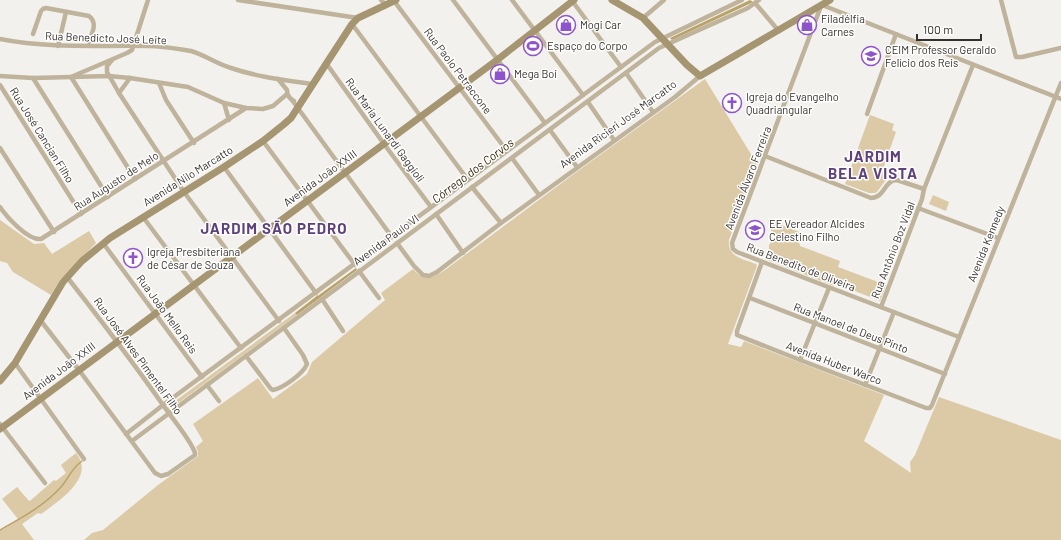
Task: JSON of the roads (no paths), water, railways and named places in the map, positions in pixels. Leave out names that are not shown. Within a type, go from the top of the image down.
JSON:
[{"type":"street","points":[[71,77],[127,53],[134,47],[148,0]]},
{"type":"street","points":[[238,0],[358,18]]},
{"type":"street","points":[[453,0],[545,123]]},
{"type":"street","points":[[512,0],[583,95]]},
{"type":"street","points":[[575,0],[621,67]]},
{"type":"street","name":"Avenida João XXIII","points":[[1,427],[41,399],[307,200],[460,88],[575,0]]},
{"type":"street","points":[[612,0],[643,18],[700,76]]},
{"type":"street","points":[[643,18],[664,0]]},
{"type":"street","name":"Avenida Paulo VI","points":[[126,434],[163,405],[655,42],[742,0]]},
{"type":"street","name":"Avenida Paulo VI","points":[[132,441],[659,48],[755,4],[759,0]]},
{"type":"street","name":"Avenida Ricieri José Marcatto","points":[[397,244],[419,272],[425,276],[437,272],[700,76],[830,0]]},
{"type":"street","points":[[1002,0],[1016,57],[1061,48]]},
{"type":"street","name":"Avenida Nilo Marcatto","points":[[0,381],[15,363],[68,277],[82,261],[103,243],[224,167],[288,122],[352,24],[358,18],[383,2],[395,1]]},
{"type":"street","name":"Rua Paolo Petraccone","points":[[395,1],[507,151]]},
{"type":"street","points":[[755,4],[778,30]]},
{"type":"street","points":[[821,5],[1061,99]]},
{"type":"street","name":"Avenida Álvaro Ferreira","points":[[732,244],[821,5]]},
{"type":"street","points":[[33,34],[43,8],[89,16],[92,19],[94,26],[90,42]]},
{"type":"street","points":[[58,46],[66,12]]},
{"type":"street","points":[[352,24],[468,180]]},
{"type":"street","points":[[867,114],[896,34]]},
{"type":"street","name":"Rua Benedicto José Leite","points":[[0,39],[58,46],[150,46],[191,51],[229,68],[278,79],[312,84]]},
{"type":"street","points":[[112,60],[107,66],[107,72],[119,93],[184,192],[278,321]]},
{"type":"street","name":"Rua Maria Lunardi Gaggioli","points":[[326,63],[431,207]]},
{"type":"street","points":[[102,64],[107,66]]},
{"type":"street","name":"Rua Antônio Boz Vidal","points":[[881,307],[924,189],[973,65]]},
{"type":"street","points":[[626,73],[653,112]]},
{"type":"street","points":[[0,76],[33,78],[109,76],[130,78],[188,87],[224,103],[246,108],[263,109],[273,106],[287,92],[290,85],[296,81]]},
{"type":"street","points":[[71,77],[135,179]]},
{"type":"street","points":[[33,78],[108,197]]},
{"type":"street","points":[[119,93],[130,78]]},
{"type":"street","points":[[278,79],[292,100],[299,105],[392,237]]},
{"type":"street","points":[[159,83],[166,100],[194,143]]},
{"type":"street","name":"Avenida Kennedy","points":[[926,408],[930,408],[932,406],[1061,83]]},
{"type":"street","name":"Rua José Cancian Filho","points":[[0,85],[81,214]]},
{"type":"street","points":[[588,102],[614,140]]},
{"type":"street","points":[[224,103],[229,120]]},
{"type":"street","name":"Rua Augusto de Melo","points":[[0,206],[7,216],[33,238],[41,239],[194,143],[246,108]]},
{"type":"street","points":[[550,130],[577,167]]},
{"type":"street","points":[[263,141],[355,264]]},
{"type":"street","points":[[0,148],[54,232]]},
{"type":"street","points":[[765,156],[871,198],[875,198],[881,194],[893,180],[924,189]]},
{"type":"street","points":[[512,158],[539,195]]},
{"type":"street","points":[[224,167],[316,293]]},
{"type":"street","points":[[472,187],[501,223]]},
{"type":"street","points":[[918,208],[998,238]]},
{"type":"street","points":[[436,214],[463,253]]},
{"type":"street","points":[[143,217],[241,348]]},
{"type":"street","name":"Rua João Mello Reis","points":[[103,243],[202,377]]},
{"type":"street","name":"Rua Benedito de Oliveira","points":[[732,244],[733,249],[737,252],[959,337]]},
{"type":"street","points":[[750,298],[762,262]]},
{"type":"street","points":[[359,271],[379,298]]},
{"type":"street","name":"Rua José Alves Pimentel Filho","points":[[68,277],[118,342],[192,446],[195,453],[184,463],[164,476],[158,475],[154,473],[132,441]]},
{"type":"street","points":[[800,360],[829,288]]},
{"type":"street","name":"Rua Manoel de Deus Pinto","points":[[750,298],[945,374]]},
{"type":"street","name":"Avenida Huber Warco","points":[[750,298],[736,334],[739,336],[926,408]]},
{"type":"street","points":[[322,299],[343,330]]},
{"type":"street","points":[[865,385],[894,312]]},
{"type":"street","points":[[41,321],[132,441]]},
{"type":"street","points":[[246,356],[269,387],[274,390],[304,370],[307,364],[304,355],[284,328]]},
{"type":"street","points":[[15,363],[84,459]]},
{"type":"street","points":[[207,385],[218,401]]},
{"type":"street","points":[[1,427],[44,483]]},
{"type":"waterway","name":"Córrego dos Corvos","points":[[0,530],[32,511],[47,500],[61,487],[82,461]]},
{"type":"place","name":"Mogi Car","points":[[566,25]]},
{"type":"place","name":"Filadélfia Carnes","points":[[807,25]]},
{"type":"place","name":"Espaço do Corpo","points":[[533,46]]},
{"type":"place","name":"CEIM Professor Geraldo Felício dos Reis","points":[[871,56]]},
{"type":"place","name":"Mega Boi","points":[[500,74]]},
{"type":"place","name":"Igreja do Evangelho Quadriangular","points":[[732,103]]},
{"type":"place","name":"EE Vereador Alcides Celestino Filho","points":[[755,230]]},
{"type":"place","name":"Igreja Presbiteriana de César de Souza","points":[[133,258]]},
{"type":"district","name":"JARDIM BELA VISTA","points":[[873,166]]},
{"type":"district","name":"JARDIM SÃO PEDRO","points":[[274,229]]}]
